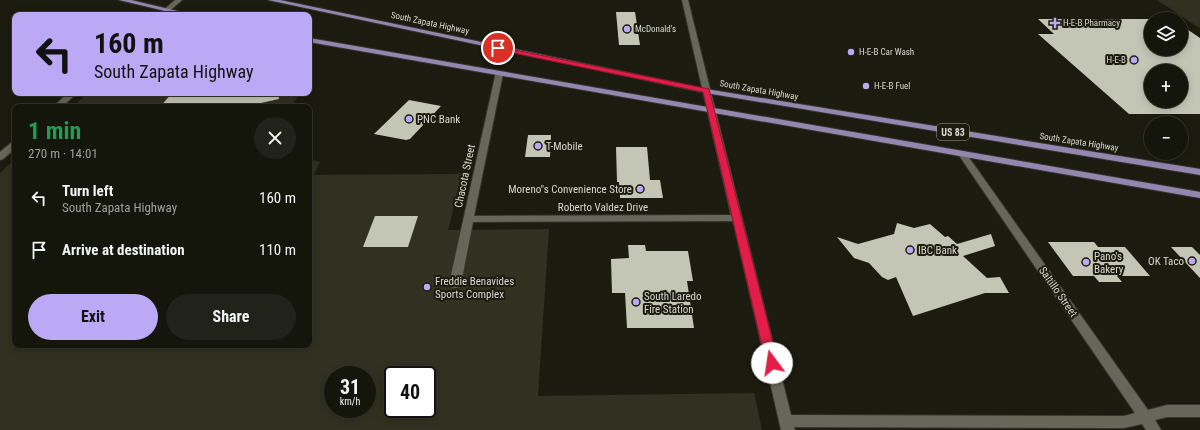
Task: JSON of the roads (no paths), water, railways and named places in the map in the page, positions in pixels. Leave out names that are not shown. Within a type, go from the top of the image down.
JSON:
[{"type":"main road","points":[[122,0],[177,12]]},
{"type":"main road","name":"South Zapata Highway","points":[[271,0],[706,91],[1200,172]]},
{"type":"main road","name":"US 83","points":[[312,41],[1200,195]]},
{"type":"street","points":[[165,12],[179,0]]},
{"type":"street","points":[[685,0],[787,425],[1124,422],[1167,411],[1200,411]]},
{"type":"street","name":"Chacota Street","points":[[455,284],[499,74]]},
{"type":"street","points":[[60,104],[70,96]]},
{"type":"street","points":[[0,157],[12,147]]},
{"type":"street","name":"Saltillo Street","points":[[962,154],[1154,430]]},
{"type":"street","name":"Roberto Valdez Drive","points":[[468,219],[737,218]]},
{"type":"place","name":"H-E-B Pharmacy","points":[[1055,23]]},
{"type":"place","name":"McDonald's","points":[[627,29]]},
{"type":"place","name":"H-E-B Car Wash","points":[[851,52]]},
{"type":"place","name":"H-E-B","points":[[1134,60]]},
{"type":"place","name":"H-E-B Fuel","points":[[866,86]]},
{"type":"place","name":"PNC Bank","points":[[409,119]]},
{"type":"place","name":"T-Mobile","points":[[538,146]]},
{"type":"place","name":"Moreno\"s Convenience Store","points":[[640,189]]},
{"type":"place","name":"IBC Bank","points":[[910,250]]},
{"type":"place","name":"OK Taco","points":[[1192,261]]},
{"type":"place","name":"Pano's Bakery","points":[[1086,262]]},
{"type":"place","name":"Freddie Benavides Sports Complex","points":[[427,287]]},
{"type":"place","name":"South Laredo Fire Station","points":[[636,302]]}]
